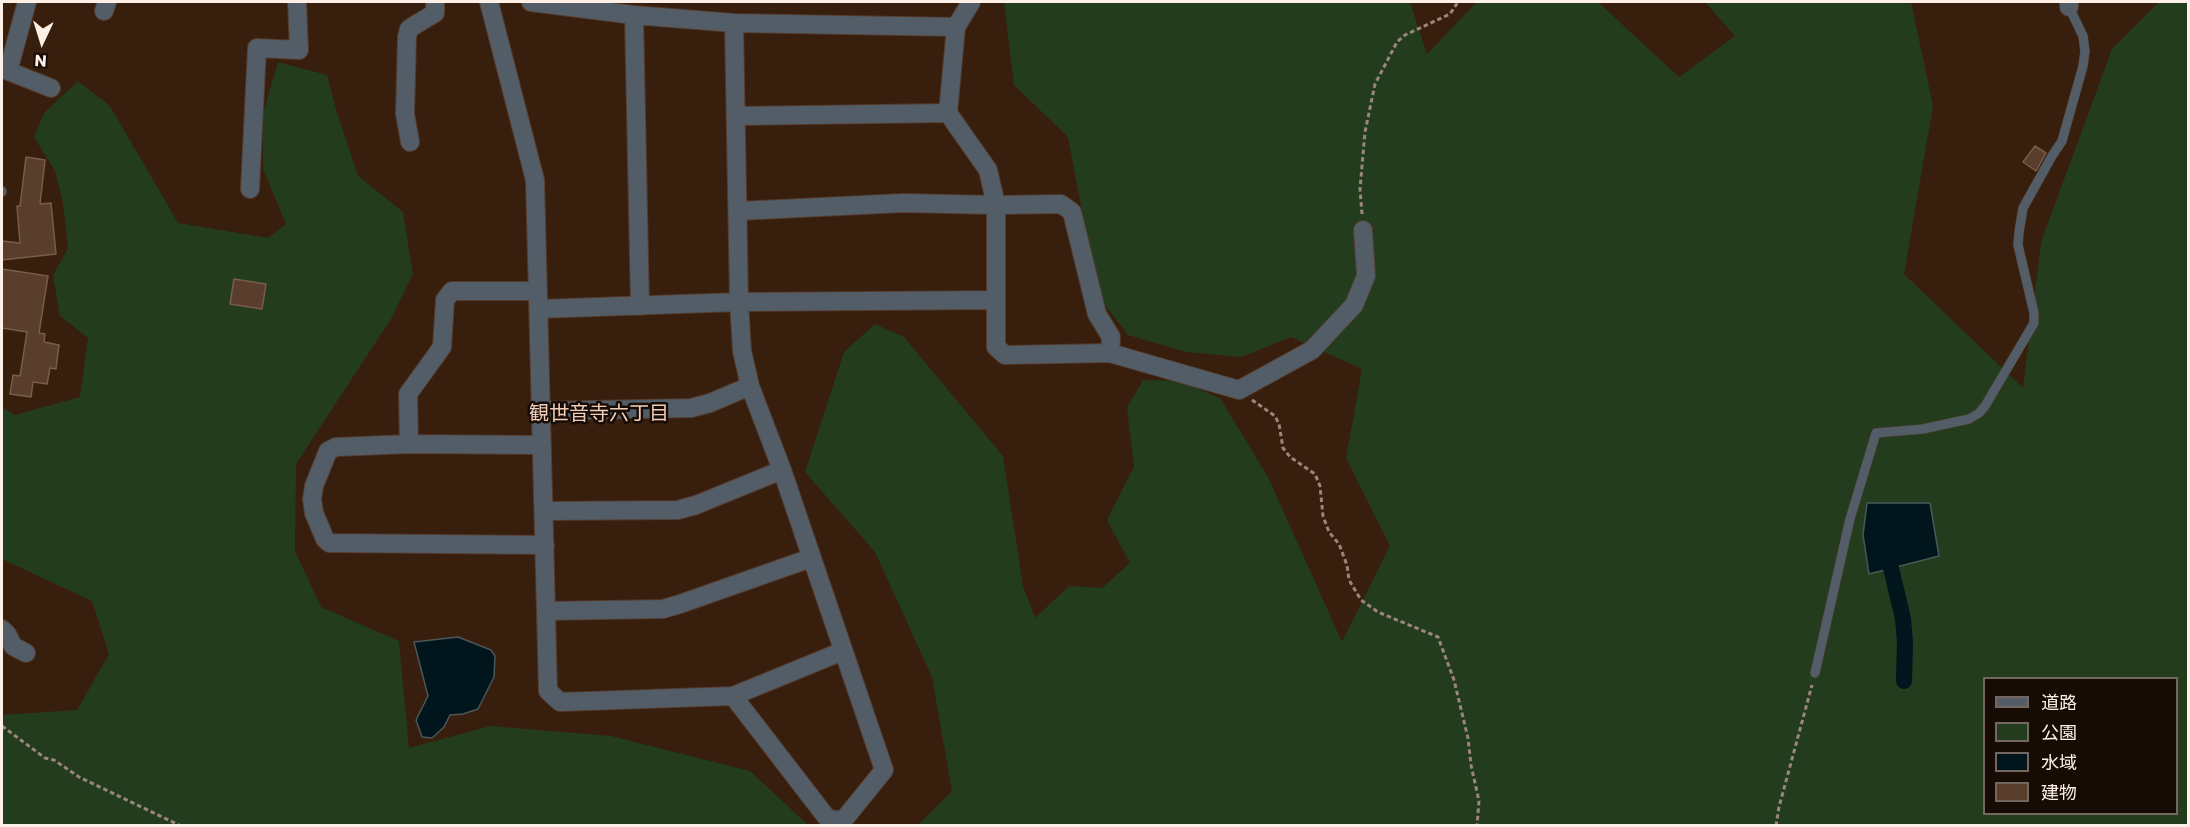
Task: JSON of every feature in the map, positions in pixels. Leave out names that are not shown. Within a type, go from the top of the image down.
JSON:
[{"type":"street","points":[[27,2],[6,74],[51,88]]},
{"type":"street","points":[[250,189],[257,48],[299,50],[297,2]]},
{"type":"street","points":[[411,142],[405,114],[407,37],[409,30],[415,24],[435,13],[435,2]]},
{"type":"street","points":[[489,2],[535,180],[548,691],[560,702],[733,696],[843,651]]},
{"type":"street","points":[[531,2],[634,15],[734,22],[956,27]]},
{"type":"street","points":[[971,2],[956,27],[948,114],[988,170],[996,206],[996,347],[1005,355],[1110,353],[1239,390],[1312,350],[1353,305],[1366,276],[1364,230]]},
{"type":"street","points":[[634,15],[640,306]]},
{"type":"street","points":[[733,696],[827,818],[839,820],[846,817],[884,770],[782,470],[750,386],[742,351],[739,302],[734,22]]},
{"type":"street","points":[[737,116],[948,114]]},
{"type":"street","points":[[739,211],[903,203],[996,206],[1061,204],[1072,212],[1097,314],[1111,337],[1110,353]]},
{"type":"street","points":[[409,444],[408,394],[442,347],[445,300],[452,291],[538,300],[640,306],[739,302],[996,300]]},
{"type":"street","points":[[541,411],[691,408],[710,403],[750,386]]},
{"type":"street","points":[[542,445],[409,444],[336,447],[328,451],[314,486],[312,499],[314,513],[329,543],[545,545]]},
{"type":"street","points":[[544,511],[678,510],[782,470]]},
{"type":"street","points":[[547,611],[663,609],[811,558]]},
{"type":"street","points":[[2,629],[13,646],[26,653]]},
{"type":"lane","points":[[1815,673],[1850,519],[1876,434],[1923,429],[1969,418],[1979,413],[2034,323],[2034,313],[2018,245],[2019,232],[2023,208],[2062,141],[2084,66],[2083,36],[2069,4]]},
{"type":"path","points":[[1364,230],[1360,189],[1365,132],[1376,84],[1397,42],[1405,35],[1450,14],[1458,2]]},
{"type":"path","points":[[1239,390],[1275,416],[1279,424],[1283,448],[1290,457],[1315,474],[1320,486],[1323,516],[1329,532],[1339,544],[1347,565],[1349,580],[1360,600],[1378,612],[1438,636],[1454,680],[1468,738],[1479,801],[1477,825]]},
{"type":"path","points":[[1776,825],[1815,673]]},
{"type":"path","points":[[2,726],[45,758],[54,760],[79,777],[182,825]]},
{"type":"green space","points":[[1004,2],[1410,2],[1427,54],[1477,2],[1598,2],[1679,77],[1735,36],[1705,2],[1911,2],[1933,106],[1904,274],[2023,388],[2041,242],[2112,49],[2159,2],[2188,2],[2188,825],[918,825],[952,791],[932,677],[875,552],[805,472],[844,352],[875,324],[904,337],[1003,456],[1023,586],[1035,618],[1069,586],[1102,588],[1130,563],[1107,520],[1134,467],[1127,408],[1143,380],[1180,381],[1220,398],[1268,477],[1342,642],[1390,546],[1346,458],[1362,369],[1291,337],[1241,357],[1186,352],[1128,335],[1098,296],[1068,137],[1014,85]]},
{"type":"green space","points":[[278,62],[327,75],[358,176],[403,212],[413,274],[391,319],[296,464],[295,551],[321,607],[399,641],[409,748],[490,726],[611,736],[750,771],[808,825],[2,825],[2,715],[77,710],[109,654],[92,601],[2,559],[2,407],[15,415],[80,397],[88,338],[60,316],[53,276],[68,248],[63,203],[55,171],[34,137],[44,113],[78,81],[110,106],[178,223],[268,238],[286,224],[263,169],[263,114]]},
{"type":"water","points":[[1867,503],[1930,503],[1939,556],[1869,574],[1863,535]]},
{"type":"water","points":[[458,637],[491,650],[495,656],[494,677],[478,709],[450,715],[444,727],[432,738],[422,737],[416,720],[428,696],[414,642]]},
{"type":"building","points":[[2035,146],[2046,153],[2036,171],[2023,162]]},
{"type":"building","points":[[26,157],[45,160],[40,204],[51,203],[56,254],[2,260],[2,241],[20,243],[17,206],[20,206]]},
{"type":"building","points":[[2,269],[48,276],[39,333],[45,334],[44,342],[59,345],[56,369],[50,368],[47,384],[33,382],[31,397],[10,394],[13,375],[20,376],[27,332],[2,328]]},
{"type":"building","points":[[234,279],[266,284],[262,309],[230,304]]},
{"type":"waterway","points":[[1891,568],[1903,619],[1904,681]]},
{"type":"district","name":"観世音寺六丁目","points":[[599,415]]}]
